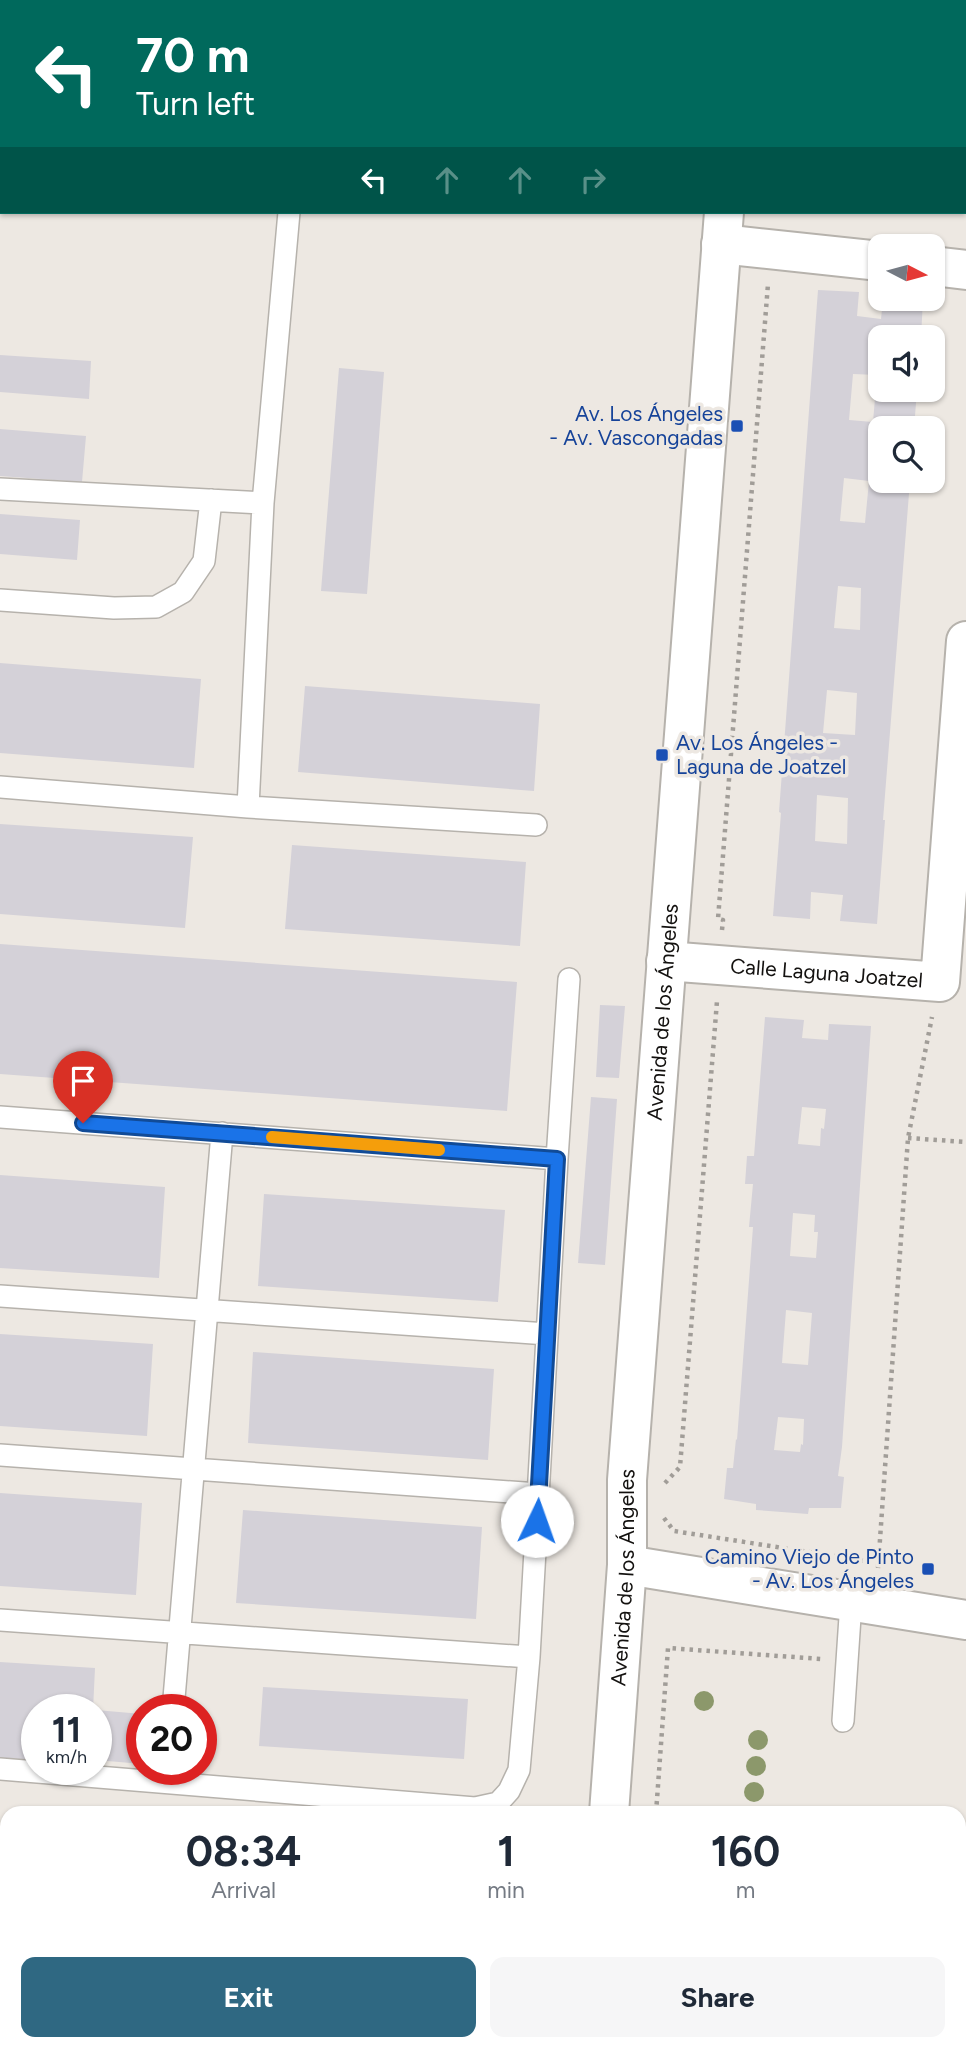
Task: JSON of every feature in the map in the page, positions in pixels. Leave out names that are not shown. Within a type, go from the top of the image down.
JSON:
[{"type":"street","points":[[723,228],[771,250],[868,260]]},
{"type":"street","name":"Avenida de los Ángeles","points":[[610,1806],[627,1565],[627,1480],[723,228]]},
{"type":"street","points":[[945,267],[966,270]]},
{"type":"street","name":"Calle Laguna Joatzel","points":[[666,961],[940,982],[966,641]]},
{"type":"street","points":[[627,1565],[966,1620]]},
{"type":"lane","points":[[248,807],[263,503],[289,214]]},
{"type":"lane","points":[[0,489],[263,503]]},
{"type":"lane","points":[[0,600],[114,608],[156,607],[183,592],[204,561],[211,500]]},
{"type":"lane","points":[[0,787],[248,807],[536,825]]},
{"type":"lane","points":[[484,1806],[498,1803],[509,1791],[519,1770],[529,1657],[569,979]]},
{"type":"lane","points":[[0,1117],[557,1159]]},
{"type":"lane","points":[[174,1694],[222,1133]]},
{"type":"lane","points":[[0,1296],[547,1334]]},
{"type":"lane","points":[[0,1455],[538,1494]]},
{"type":"lane","points":[[843,1721],[846,1661],[863,1604]]},
{"type":"lane","points":[[0,1620],[529,1657]]},
{"type":"lane","points":[[0,1769],[126,1774]]},
{"type":"lane","points":[[217,1781],[456,1806]]},
{"type":"path","points":[[665,1495],[665,1483],[680,1467],[720,965],[723,920],[718,919],[771,250]]},
{"type":"path","points":[[863,1604],[879,1563],[908,1138],[940,982]]},
{"type":"path","points":[[908,1138],[966,1142]]},
{"type":"path","points":[[627,1480],[665,1483]]},
{"type":"path","points":[[665,1506],[664,1518],[674,1531],[879,1563]]},
{"type":"path","points":[[657,1806],[668,1648],[846,1661]]},
{"type":"building","points":[[818,290],[859,292],[857,316],[881,319],[882,312],[922,312],[922,325],[868,325],[868,375],[853,374],[849,420],[868,422],[868,481],[844,478],[840,521],[865,523],[868,492],[909,493],[877,924],[840,921],[843,895],[811,892],[810,919],[773,916]],"holes":[[[838,586],[861,588],[860,630],[834,628]],[[827,690],[857,693],[855,735],[823,733]],[[817,795],[848,798],[847,844],[815,841]]]},
{"type":"building","points":[[0,355],[91,361],[89,399],[0,392]]},
{"type":"building","points":[[339,368],[384,372],[367,594],[321,591]]},
{"type":"building","points":[[875,402],[916,402],[915,416],[874,416]]},
{"type":"building","points":[[0,429],[86,436],[82,482],[0,476]]},
{"type":"building","points":[[0,514],[80,520],[77,560],[0,554]]},
{"type":"building","points":[[0,663],[201,679],[194,768],[0,753]]},
{"type":"building","points":[[305,686],[540,704],[534,791],[298,772]]},
{"type":"building","points":[[0,824],[193,837],[185,928],[0,914]]},
{"type":"building","points":[[292,845],[526,862],[520,946],[285,929]]},
{"type":"building","points":[[0,944],[517,982],[507,1111],[0,1074]]},
{"type":"building","points":[[600,1005],[625,1006],[619,1078],[596,1077]]},
{"type":"building","points":[[765,1017],[804,1020],[802,1038],[828,1040],[829,1024],[871,1026],[838,1476],[844,1477],[841,1508],[809,1508],[808,1514],[756,1510],[756,1504],[724,1499],[727,1468],[733,1468],[737,1440],[753,1227],[749,1227],[753,1184],[745,1184],[747,1156],[754,1156]],"holes":[[[802,1107],[826,1109],[820,1146],[798,1144]],[[793,1213],[815,1215],[814,1232],[818,1232],[816,1258],[790,1256]],[[786,1310],[812,1313],[808,1365],[782,1363]],[[778,1417],[804,1419],[803,1445],[801,1444],[800,1452],[774,1450]]]},
{"type":"building","points":[[591,1097],[617,1099],[605,1265],[578,1263]]},
{"type":"building","points":[[0,1175],[165,1187],[159,1278],[0,1268]]},
{"type":"building","points":[[264,1194],[505,1210],[498,1302],[258,1286]]},
{"type":"building","points":[[0,1334],[153,1344],[147,1436],[0,1426]]},
{"type":"building","points":[[253,1352],[494,1369],[488,1460],[248,1443]]},
{"type":"building","points":[[0,1493],[142,1503],[136,1595],[0,1586]]},
{"type":"building","points":[[243,1510],[482,1527],[476,1619],[236,1603]]},
{"type":"building","points":[[0,1662],[95,1668],[94,1694],[21,1694],[21,1759],[0,1758]]},
{"type":"building","points":[[263,1687],[468,1699],[464,1759],[259,1746]]},
{"type":"building","points":[[112,1711],[126,1713],[126,1763],[112,1761]]},
{"type":"slow traffic","points":[[272,1137],[439,1150]]},
{"type":"place","name":"Av. Los Ángeles - Av. Vascongadas","points":[[737,426]]},
{"type":"place","name":"Av. Los Ángeles - Laguna de Joatzel","points":[[662,755]]},
{"type":"place","name":"Camino Viejo de Pinto - Av. Los Ángeles","points":[[928,1569]]},
{"type":"route","points":[[83,1123],[557,1159],[537,1521]]}]
